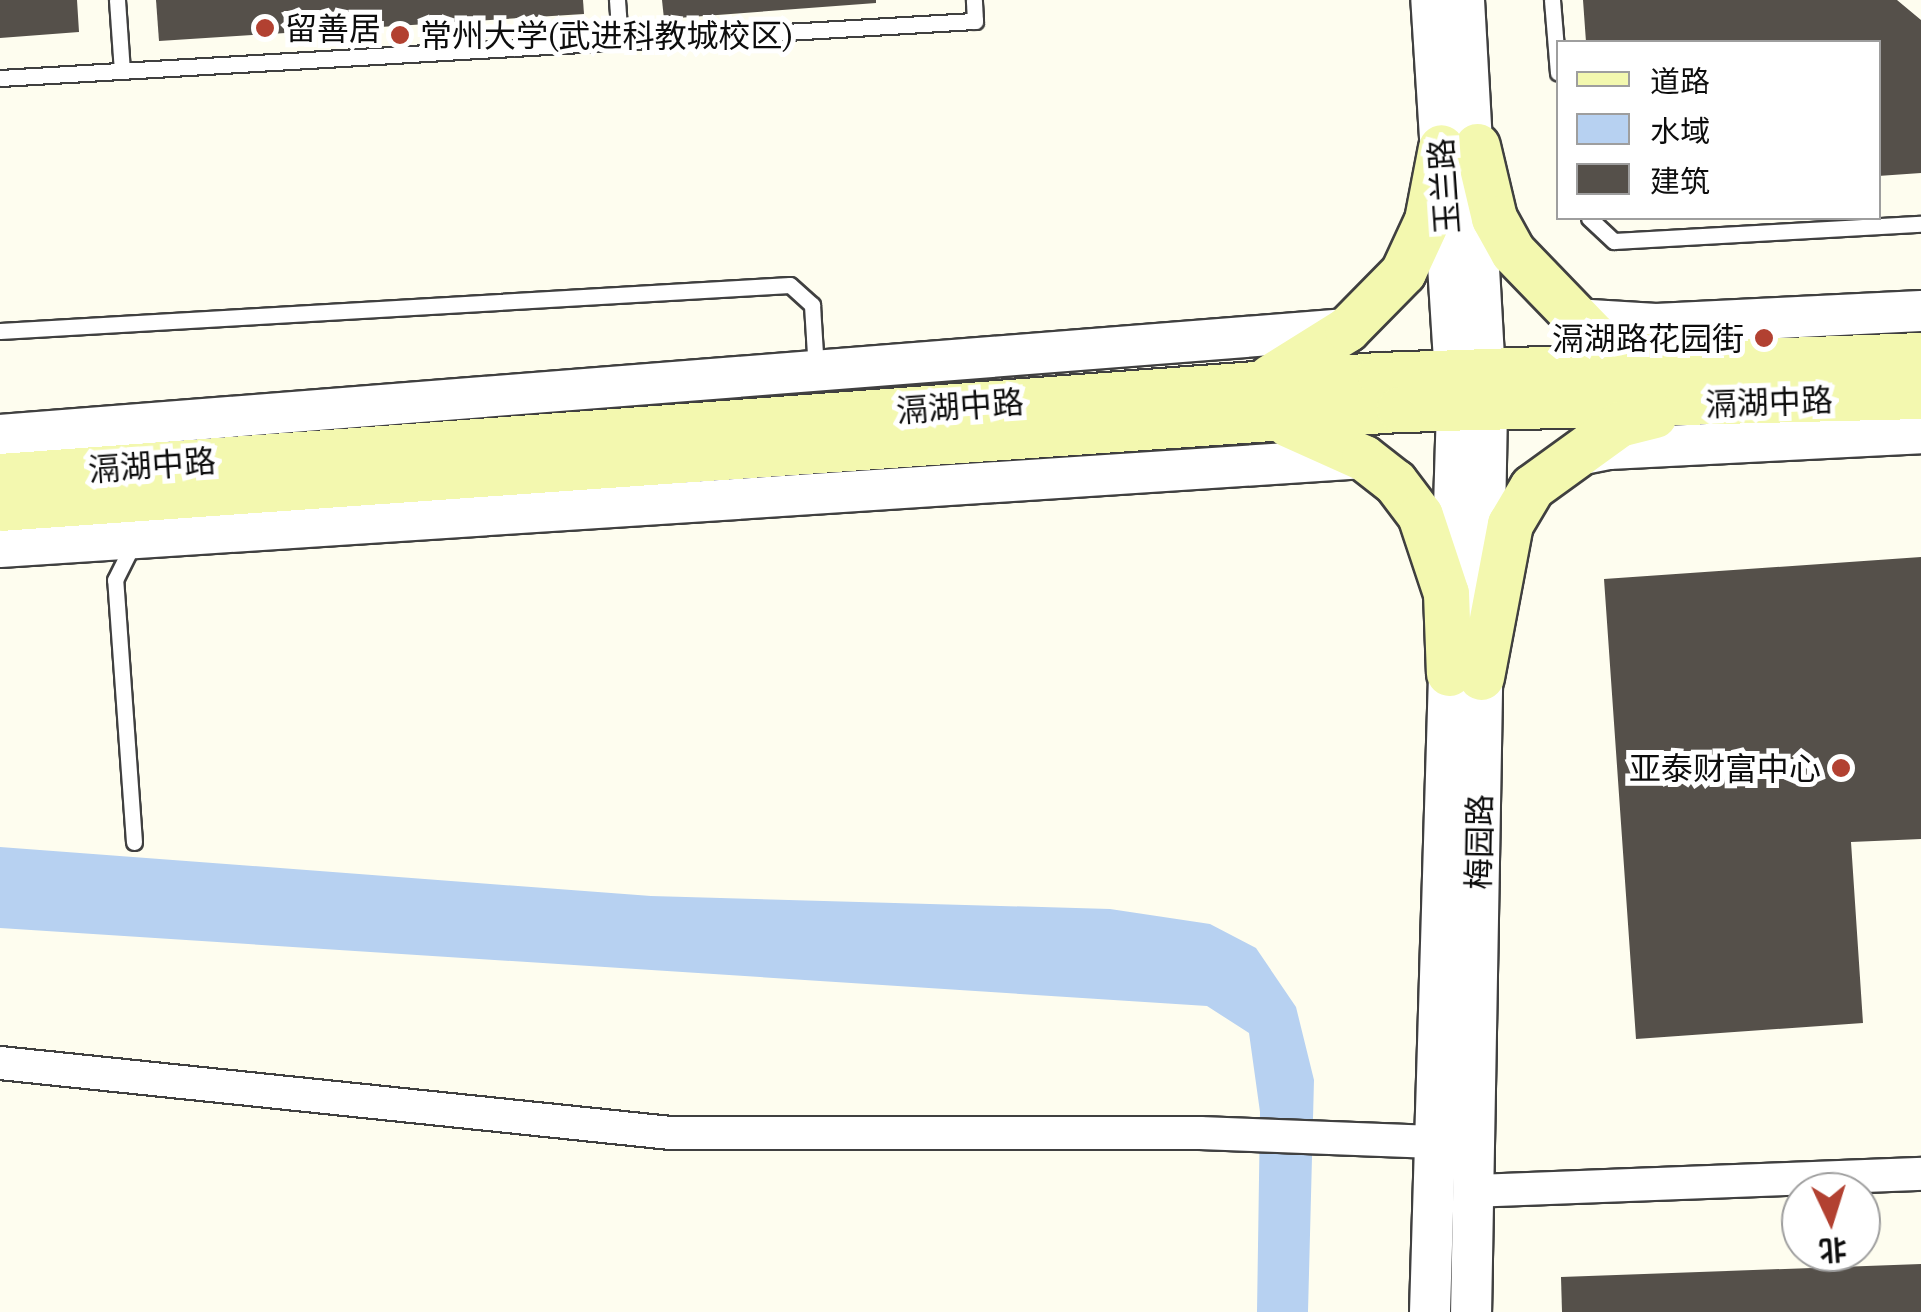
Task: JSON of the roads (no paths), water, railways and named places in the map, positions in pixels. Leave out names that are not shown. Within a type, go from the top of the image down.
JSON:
[{"type":"main road","points":[[1459,147],[1513,252],[1574,319],[1619,351],[1721,364]]},
{"type":"main road","points":[[1459,147],[1403,272],[1348,329],[1257,401],[1364,458],[1395,482],[1435,544],[1465,675]]},
{"type":"main road","name":"滆湖中路","points":[[0,508],[133,518],[1257,401],[1471,390],[1721,364],[1921,355]]},
{"type":"main road","name":"滆湖中路","points":[[1471,390],[1695,405],[1921,396]]},
{"type":"main road","name":"滆湖中路","points":[[0,476],[817,396],[1257,401]]},
{"type":"main road","points":[[1465,675],[1510,524],[1532,487],[1619,424],[1695,405]]},
{"type":"street","name":"玉兰路","points":[[1431,0],[1459,147]]},
{"type":"street","name":"玉兰路","points":[[1464,0],[1459,147],[1471,390]]},
{"type":"street","points":[[1574,319],[1656,324],[1921,312]]},
{"type":"street","points":[[0,435],[817,396],[1348,329]]},
{"type":"street","name":"梅园路","points":[[1471,390],[1465,675],[1473,1190],[1471,1312]]},
{"type":"street","points":[[1569,457],[1609,448],[1921,433]]},
{"type":"street","points":[[0,547],[133,518],[1364,458]]},
{"type":"street","name":"梅园路","points":[[1430,1312],[1434,1142],[1465,675]]},
{"type":"street","points":[[0,1064],[671,1133],[1286,1136],[1434,1142]]},
{"type":"street","points":[[1473,1190],[1921,1174]]},
{"type":"lane","points":[[117,0],[122,71]]},
{"type":"lane","points":[[617,0],[620,42]]},
{"type":"lane","points":[[0,78],[975,21],[974,0]]},
{"type":"lane","points":[[1552,0],[1556,49]]},
{"type":"lane","points":[[1591,220],[1614,241],[1921,224]]},
{"type":"lane","points":[[0,331],[790,285],[812,305],[817,396]]},
{"type":"lane","points":[[133,518],[115,580],[134,842]]},
{"type":"water","points":[[0,847],[651,896],[1110,909],[1210,924],[1256,948],[1296,1007],[1314,1080],[1308,1312],[1257,1312],[1260,1112],[1249,1033],[1207,1006],[0,928]]},
{"type":"place","name":"留善居","points":[[265,28]]},
{"type":"place","name":"常州大学(武进科教城校区)","points":[[400,35]]},
{"type":"place","name":"滆湖路花园街","points":[[1764,338]]},
{"type":"place","name":"亚泰财富中心","points":[[1841,768]]}]
